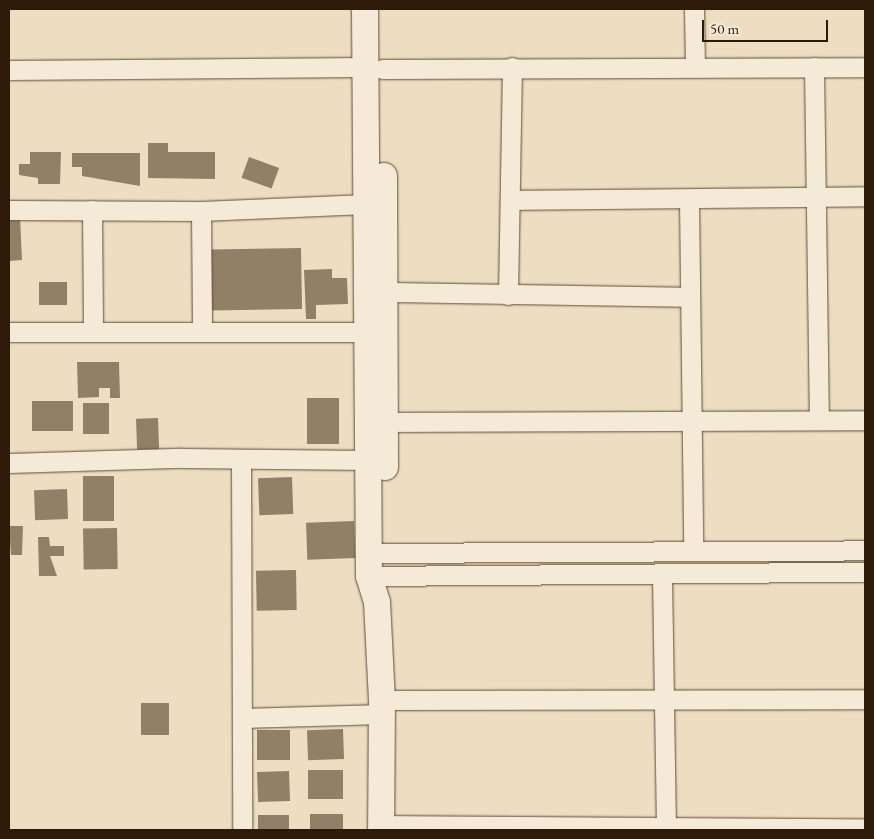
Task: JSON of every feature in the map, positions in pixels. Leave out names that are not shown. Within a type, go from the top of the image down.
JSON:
[{"type":"street","points":[[365,9],[373,68],[385,292],[386,422],[377,564],[382,707],[381,828],[800,830],[865,828]]},
{"type":"street","points":[[377,564],[367,460],[366,204],[373,68],[382,9]]},
{"type":"street","points":[[694,9],[695,68]]},
{"type":"street","points":[[508,295],[512,200],[512,67]]},
{"type":"street","points":[[814,67],[819,419]]},
{"type":"street","points":[[9,70],[865,67]]},
{"type":"street","points":[[512,200],[688,200],[865,196]]},
{"type":"street","points":[[688,200],[693,551]]},
{"type":"street","points":[[9,210],[201,211],[366,204]]},
{"type":"street","points":[[92,210],[94,331]]},
{"type":"street","points":[[201,211],[202,330]]},
{"type":"street","points":[[385,292],[689,297]]},
{"type":"street","points":[[9,332],[202,330],[367,332]]},
{"type":"street","points":[[386,422],[865,420]]},
{"type":"street","points":[[9,463],[241,459],[367,460]]},
{"type":"street","points":[[241,459],[242,830]]},
{"type":"street","points":[[377,564],[693,551],[865,550]]},
{"type":"street","points":[[377,564],[662,574],[865,572]]},
{"type":"street","points":[[662,574],[666,828]]},
{"type":"street","points":[[242,718],[382,707],[865,699]]},
{"type":"building","points":[[148,143],[168,143],[168,152],[215,152],[215,179],[148,178]]},
{"type":"building","points":[[30,152],[61,152],[60,184],[38,184],[38,178],[19,175],[19,164],[30,164]]},
{"type":"building","points":[[72,153],[140,153],[140,186],[82,176],[82,167],[72,167]]},
{"type":"building","points":[[249,157],[279,168],[272,189],[241,178]]},
{"type":"building","points":[[20,216],[22,260],[9,261],[9,217]]},
{"type":"building","points":[[301,248],[302,309],[212,311],[211,250]]},
{"type":"building","points":[[332,269],[332,278],[347,278],[348,304],[316,305],[316,319],[306,319],[304,270]]},
{"type":"building","points":[[39,282],[67,282],[67,305],[39,305]]},
{"type":"building","points":[[77,362],[119,362],[120,398],[110,398],[110,388],[99,388],[99,397],[78,398]]},
{"type":"building","points":[[307,398],[339,398],[339,444],[307,444]]},
{"type":"building","points":[[32,401],[73,401],[73,431],[32,431]]},
{"type":"building","points":[[83,403],[109,403],[109,434],[83,434]]},
{"type":"building","points":[[158,418],[159,449],[137,450],[136,419]]},
{"type":"building","points":[[83,476],[114,476],[114,521],[83,521]]},
{"type":"building","points":[[292,477],[293,514],[259,515],[258,478]]},
{"type":"building","points":[[67,489],[68,519],[35,520],[34,490]]},
{"type":"building","points":[[354,521],[355,558],[307,560],[306,523]]},
{"type":"building","points":[[9,526],[23,526],[22,555],[11,555]]},
{"type":"building","points":[[117,528],[118,569],[84,570],[83,529]]},
{"type":"building","points":[[38,537],[49,537],[50,546],[64,546],[64,556],[50,556],[57,576],[39,576]]},
{"type":"building","points":[[296,570],[297,610],[257,611],[256,571]]},
{"type":"building","points":[[141,703],[169,703],[169,735],[141,735]]},
{"type":"building","points":[[343,729],[344,759],[308,760],[307,730]]},
{"type":"building","points":[[257,730],[290,730],[290,760],[257,760]]},
{"type":"building","points":[[308,770],[343,770],[343,799],[308,799]]},
{"type":"building","points":[[289,771],[290,801],[258,802],[257,772]]},
{"type":"building","points":[[310,814],[343,814],[343,830],[310,830]]},
{"type":"building","points":[[258,815],[289,815],[289,830],[258,830]]}]
